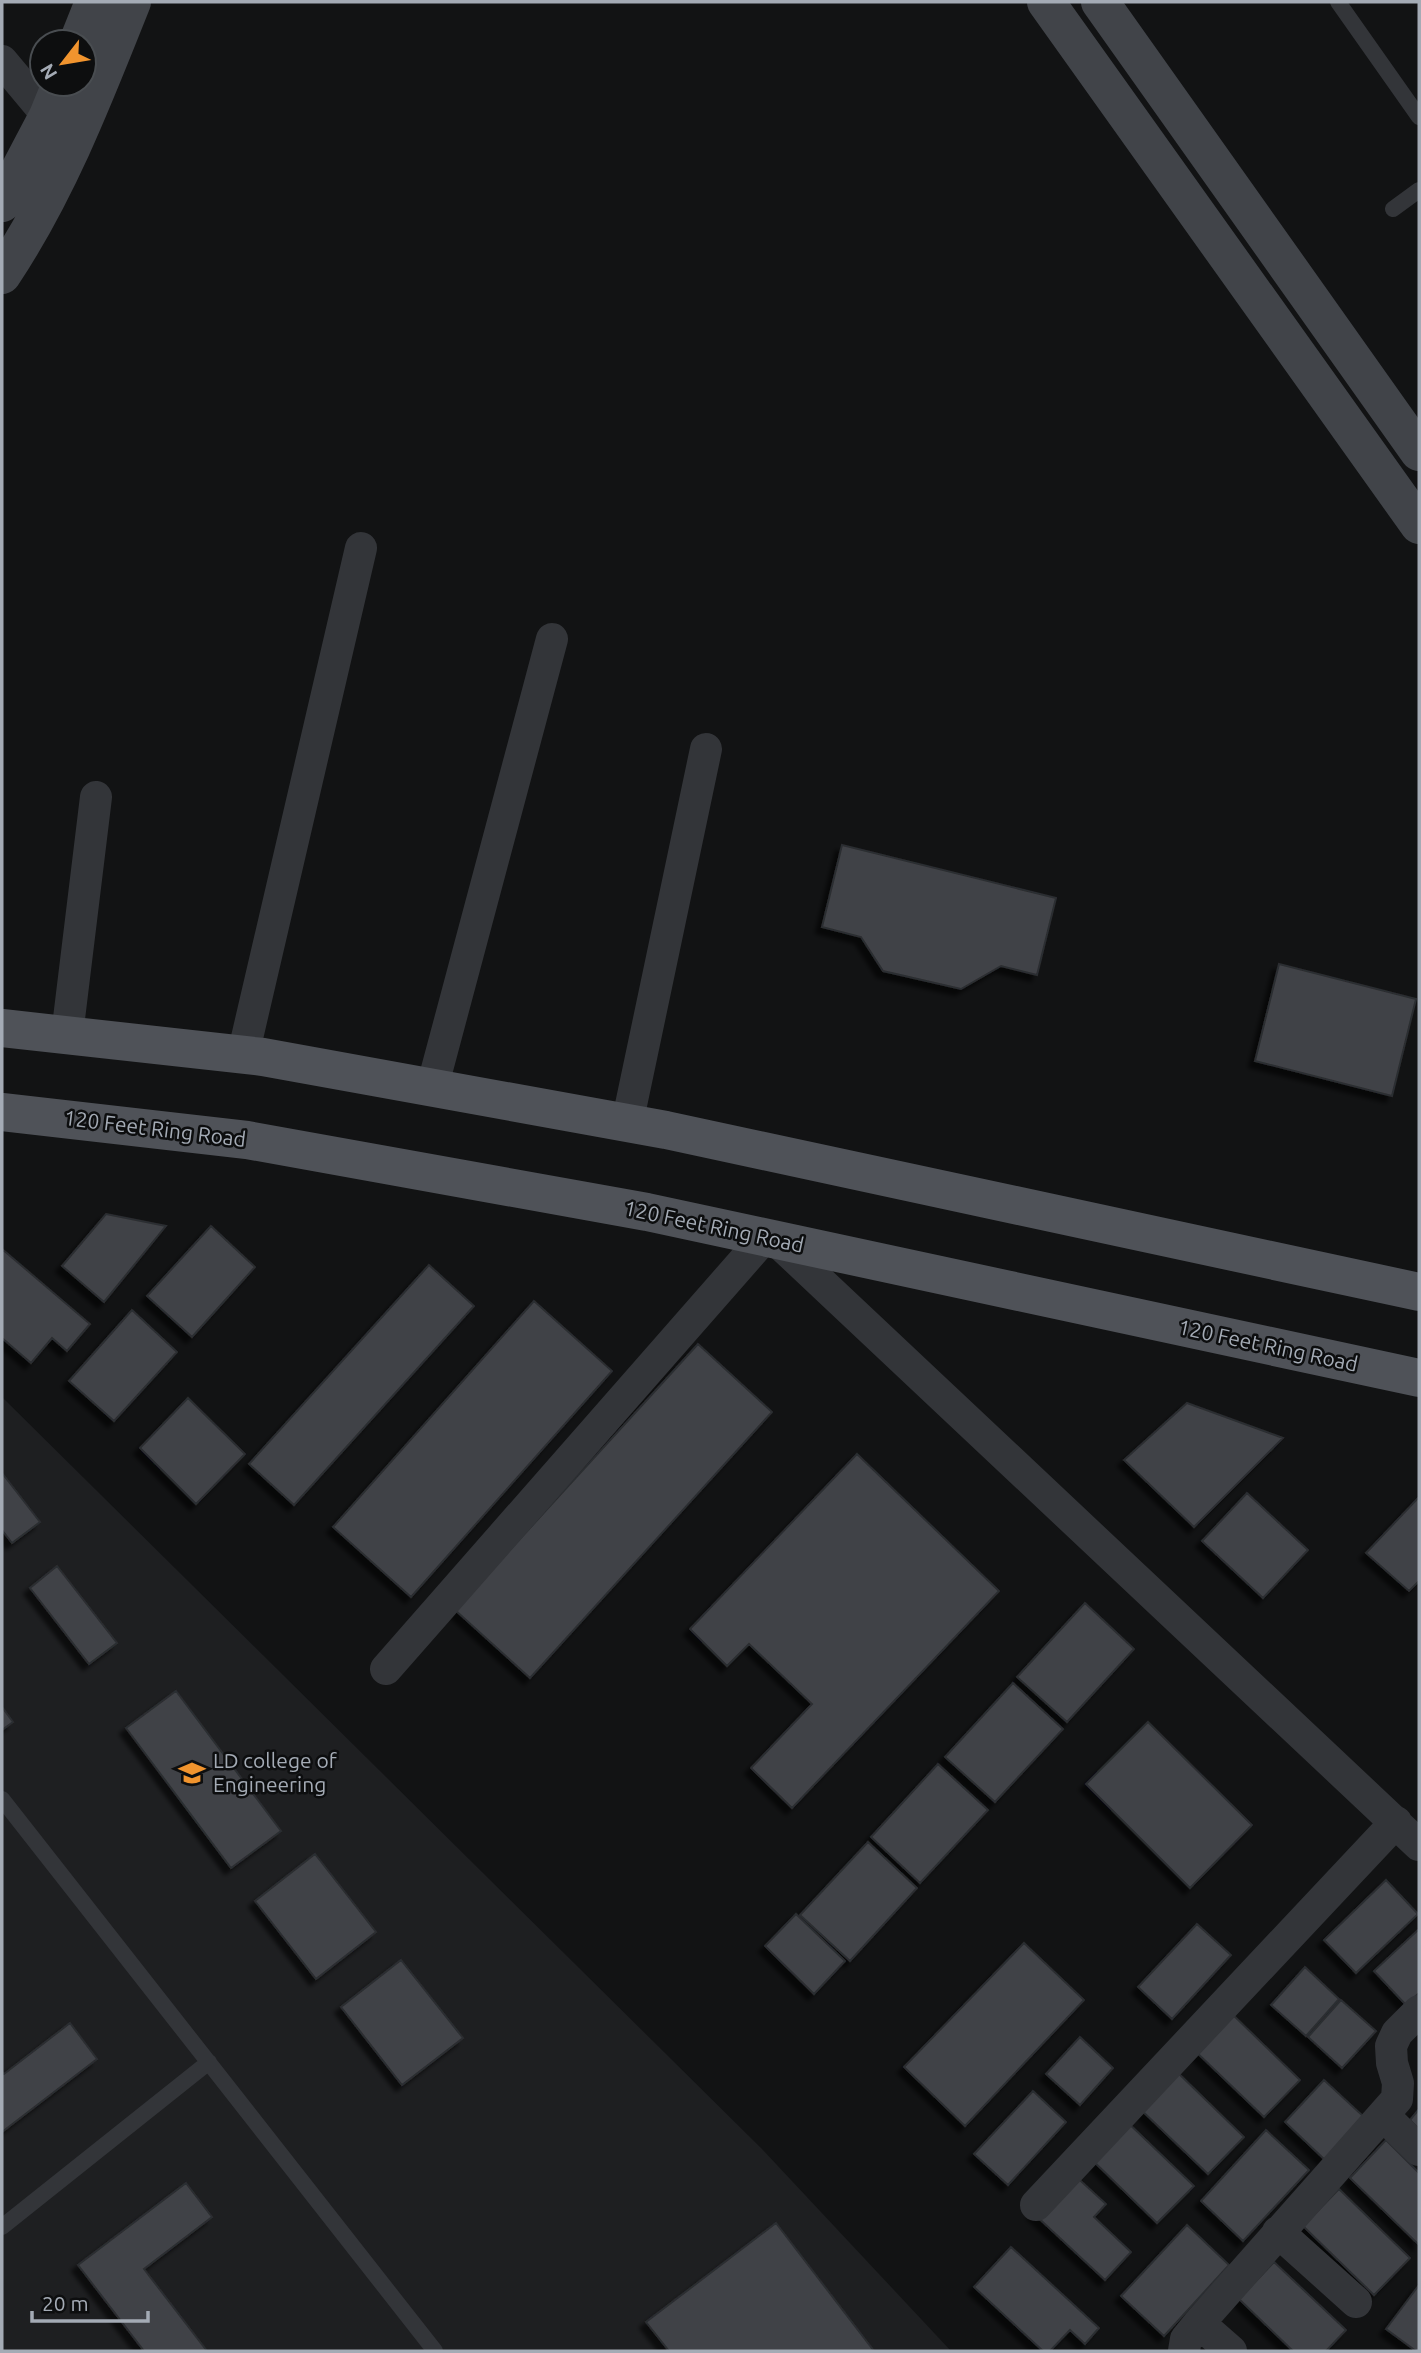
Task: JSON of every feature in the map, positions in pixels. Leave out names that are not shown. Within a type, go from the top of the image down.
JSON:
[{"type":"main road","points":[[84,28],[94,2]]},
{"type":"main road","points":[[2,275],[16,254],[80,132],[132,2]]},
{"type":"main road","points":[[1046,2],[1419,525]]},
{"type":"main road","points":[[1100,2],[1419,452]]},
{"type":"main road","points":[[2,203],[54,100]]},
{"type":"main road","points":[[2,1028],[243,1055],[628,1124],[1419,1292]]},
{"type":"main road","name":"120 Feet Ring Road","points":[[2,1112],[247,1140],[647,1212],[1419,1378]]},
{"type":"street","points":[[2,61],[54,100]]},
{"type":"street","points":[[243,1055],[361,548]]},
{"type":"street","points":[[432,1088],[552,639]]},
{"type":"street","points":[[628,1124],[706,749]]},
{"type":"street","points":[[67,1035],[96,797]]},
{"type":"street","points":[[386,1669],[770,1239],[1419,1845]]},
{"type":"street","points":[[1036,2205],[1396,1822]]},
{"type":"street","points":[[1184,2351],[1186,2339],[1199,2323],[1397,2099],[1398,2082],[1392,2063],[1391,2046],[1396,2033],[1419,2011]]},
{"type":"street","points":[[1383,2115],[1419,2150]]},
{"type":"street","points":[[1278,2232],[1356,2302]]},
{"type":"street","points":[[1199,2323],[1231,2351]]},
{"type":"lane","points":[[1338,2],[1419,117]]},
{"type":"lane","points":[[1393,209],[1419,190]]},
{"type":"lane","points":[[2,1799],[435,2351]]},
{"type":"lane","points":[[2,2227],[209,2062]]},
{"type":"shaded area","name":"LD college of Engineering","points":[[2,1397],[762,2149],[951,2351],[2,2351]]},
{"type":"building","points":[[842,845],[1056,898],[1037,975],[1001,966],[961,989],[883,971],[861,937],[822,927]]},
{"type":"building","points":[[1279,964],[1416,999],[1392,1096],[1255,1061]]},
{"type":"building","points":[[106,1214],[166,1226],[104,1302],[62,1266]]},
{"type":"building","points":[[211,1226],[255,1267],[192,1337],[147,1296]]},
{"type":"building","points":[[2,1249],[90,1324],[67,1351],[52,1338],[31,1363],[2,1338]]},
{"type":"building","points":[[429,1265],[474,1306],[294,1505],[249,1464]]},
{"type":"building","points":[[534,1301],[612,1371],[411,1597],[333,1527]]},
{"type":"building","points":[[132,1310],[177,1352],[114,1421],[69,1381]]},
{"type":"building","points":[[698,1344],[772,1412],[530,1678],[455,1610]]},
{"type":"building","points":[[188,1398],[245,1454],[196,1504],[140,1448]]},
{"type":"building","points":[[1187,1403],[1283,1438],[1194,1527],[1124,1460]]},
{"type":"building","points":[[857,1454],[999,1591],[792,1808],[751,1768],[812,1704],[749,1644],[727,1666],[690,1629]]},
{"type":"building","points":[[2,1473],[40,1522],[12,1543],[2,1530]]},
{"type":"building","points":[[1247,1493],[1308,1550],[1263,1598],[1202,1541]]},
{"type":"building","points":[[1419,1497],[1419,1581],[1409,1591],[1366,1553]]},
{"type":"building","points":[[57,1566],[117,1643],[89,1664],[30,1588]]},
{"type":"building","points":[[1085,1603],[1134,1649],[1067,1722],[1017,1677]]},
{"type":"building","points":[[1013,1683],[1063,1729],[995,1802],[945,1757]]},
{"type":"building","points":[[176,1691],[281,1831],[231,1868],[126,1728]]},
{"type":"building","points":[[2,1707],[13,1722],[2,1730]]},
{"type":"building","points":[[1148,1722],[1252,1825],[1190,1888],[1086,1784]]},
{"type":"building","points":[[938,1764],[988,1810],[920,1883],[871,1837]]},
{"type":"building","points":[[868,1842],[917,1888],[850,1961],[800,1915]]},
{"type":"building","points":[[315,1854],[376,1932],[316,1979],[255,1901]]},
{"type":"building","points":[[1386,1880],[1418,1914],[1356,1973],[1324,1940]]},
{"type":"building","points":[[796,1914],[845,1961],[814,1994],[765,1946]]},
{"type":"building","points":[[1197,1924],[1231,1955],[1172,2019],[1138,1987]]},
{"type":"building","points":[[1419,1929],[1419,1993],[1406,2005],[1374,1971]]},
{"type":"building","points":[[1024,1943],[1084,2000],[965,2126],[904,2067]]},
{"type":"building","points":[[401,1960],[463,2038],[402,2085],[341,2007]]},
{"type":"building","points":[[1305,1967],[1339,1999],[1306,2036],[1271,2005]]},
{"type":"building","points":[[1341,2000],[1376,2031],[1342,2068],[1308,2037]]},
{"type":"building","points":[[1229,2011],[1300,2080],[1264,2117],[1193,2049]]},
{"type":"building","points":[[70,2023],[97,2059],[2,2132],[2,2072],[4,2074]]},
{"type":"building","points":[[1080,2037],[1113,2068],[1080,2105],[1046,2074]]},
{"type":"building","points":[[1173,2068],[1244,2137],[1208,2174],[1137,2106]]},
{"type":"building","points":[[1324,2080],[1364,2117],[1325,2160],[1285,2122]]},
{"type":"building","points":[[1033,2091],[1066,2122],[1008,2185],[974,2154]]},
{"type":"building","points":[[1419,2109],[1419,2129],[1410,2120]]},
{"type":"building","points":[[1122,2117],[1194,2186],[1157,2223],[1086,2154]]},
{"type":"building","points":[[1266,2130],[1309,2170],[1243,2241],[1201,2201]]},
{"type":"building","points":[[1386,2140],[1419,2173],[1419,2245],[1350,2178]]},
{"type":"building","points":[[1071,2172],[1106,2204],[1094,2217],[1131,2252],[1105,2280],[1033,2213]]},
{"type":"building","points":[[186,2183],[212,2217],[144,2269],[207,2351],[144,2351],[78,2265]]},
{"type":"building","points":[[1339,2189],[1410,2258],[1374,2295],[1303,2226]]},
{"type":"building","points":[[776,2223],[874,2351],[669,2351],[646,2322]]},
{"type":"building","points":[[1187,2225],[1229,2265],[1164,2336],[1121,2296]]},
{"type":"building","points":[[1011,2247],[1099,2328],[1085,2344],[1070,2330],[1050,2351],[1043,2351],[974,2287]]},
{"type":"building","points":[[1274,2262],[1346,2330],[1326,2351],[1293,2351],[1239,2299]]},
{"type":"building","points":[[1419,2285],[1419,2351],[1416,2351],[1386,2329]]},
{"type":"place","name":"LD college of Engineering","points":[[192,1773]]}]
